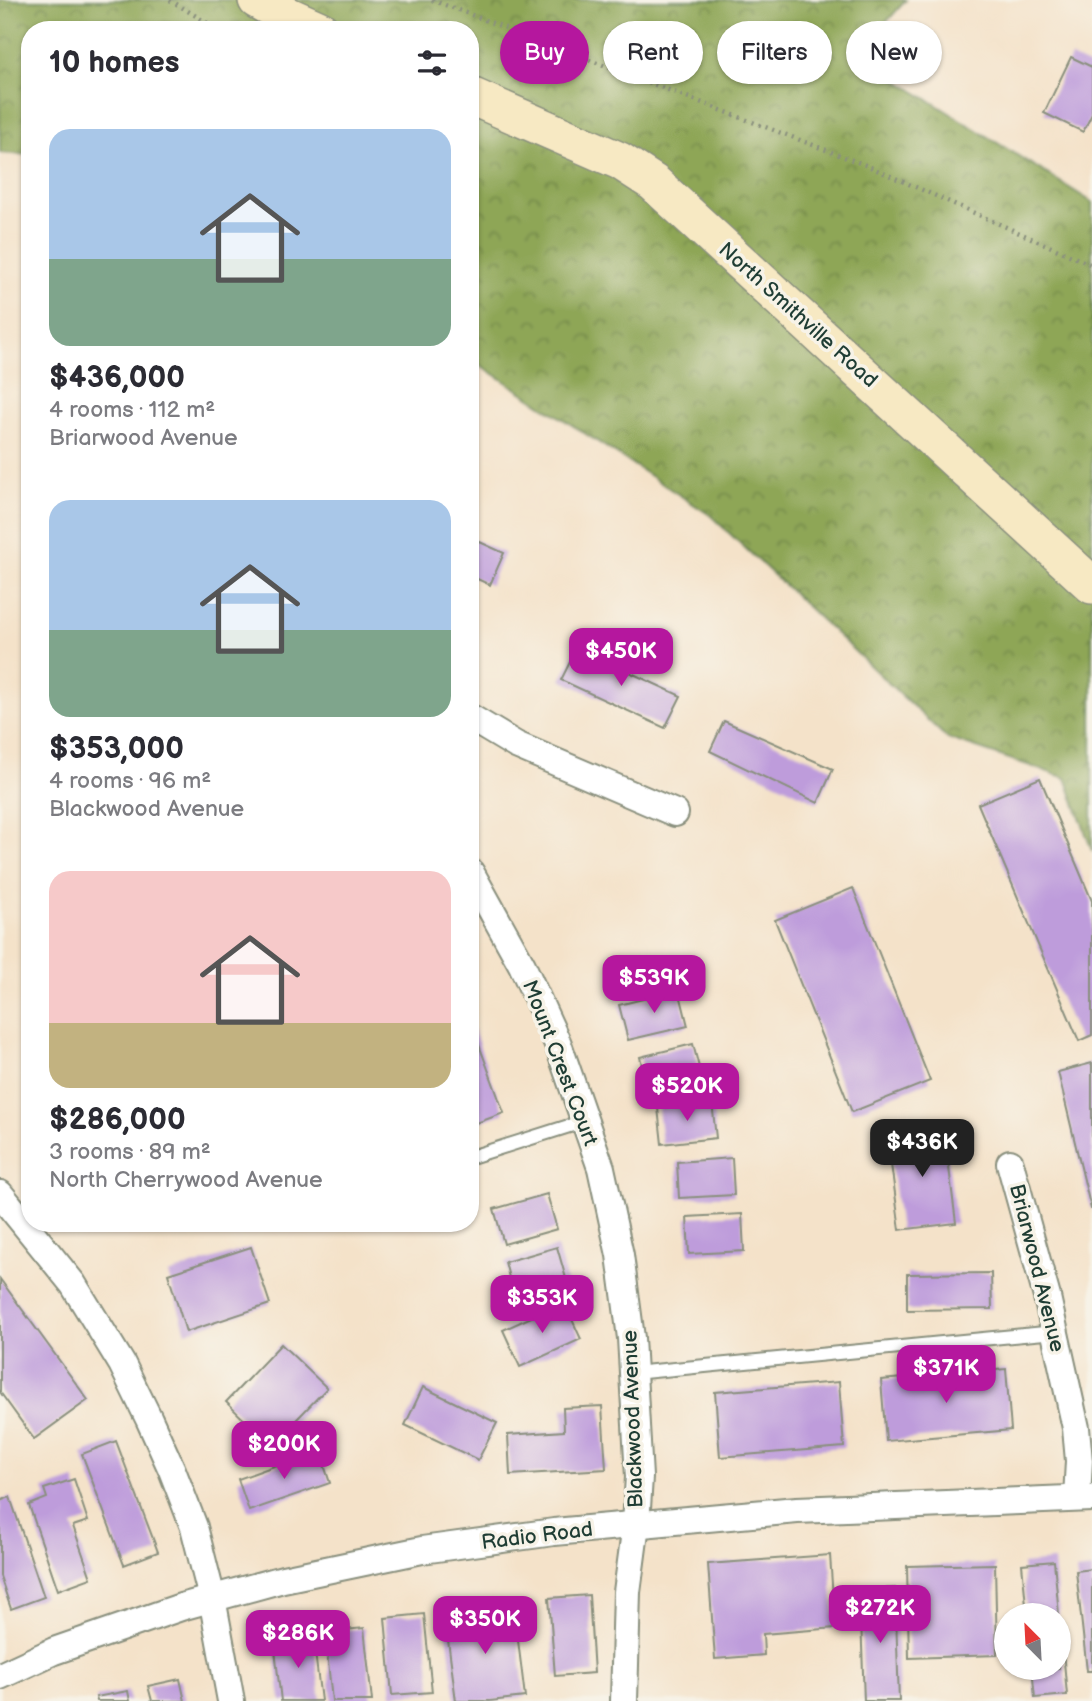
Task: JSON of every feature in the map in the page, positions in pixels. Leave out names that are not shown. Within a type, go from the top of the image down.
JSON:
[{"type":"main road","points":[[257,0],[300,21]]},
{"type":"main road","name":"North Smithville Road","points":[[479,100],[620,162],[654,183],[1092,584]]},
{"type":"street","points":[[479,723],[516,745],[675,813]]},
{"type":"street","name":"Mount Crest Court","points":[[479,894],[522,965],[553,1033],[601,1168],[621,1263]]},
{"type":"street","name":"Briarwood Avenue","points":[[1010,1163],[1055,1332],[1076,1428],[1085,1498]]},
{"type":"street","points":[[0,1194],[21,1220]]},
{"type":"street","points":[[31,1232],[73,1284],[122,1364],[172,1470],[194,1527],[212,1598],[231,1701]]},
{"type":"street","name":"Blackwood Avenue","points":[[621,1263],[631,1338],[639,1477],[627,1592],[624,1701]]},
{"type":"street","name":"Radio Road","points":[[0,1676],[54,1651],[181,1607],[283,1579],[422,1550],[554,1532],[797,1510],[1085,1498]]},
{"type":"lane","points":[[479,1154],[584,1121]]},
{"type":"lane","points":[[633,1373],[1055,1332]]},
{"type":"path","points":[[170,0],[204,21]]},
{"type":"path","points":[[432,0],[868,166],[1092,265]]},
{"type":"green space","points":[[0,0],[906,0],[887,21],[846,21],[846,84],[903,84],[1092,202],[1092,851],[1066,778],[947,738],[710,515],[479,364],[479,21],[21,21],[21,154],[0,153]]},
{"type":"building","points":[[1071,57],[1092,67],[1092,114],[1083,132],[1044,113]]},
{"type":"building","points":[[479,542],[504,553],[490,585],[479,580]]},
{"type":"building","points":[[577,648],[681,696],[665,728],[561,680]]},
{"type":"building","points":[[724,721],[833,769],[818,803],[710,751]]},
{"type":"building","points":[[1040,778],[1092,901],[1092,1035],[1079,1041],[978,804]]},
{"type":"building","points":[[853,888],[930,1081],[852,1112],[775,920]]},
{"type":"building","points":[[679,990],[688,1026],[628,1040],[619,1005]]},
{"type":"building","points":[[693,1044],[702,1079],[649,1092],[640,1057]]},
{"type":"building","points":[[479,1045],[504,1113],[479,1122]]},
{"type":"building","points":[[1092,1063],[1092,1209],[1091,1209],[1058,1072]]},
{"type":"building","points":[[712,1102],[716,1138],[662,1144],[658,1108]]},
{"type":"building","points":[[944,1128],[956,1223],[900,1230],[887,1135]]},
{"type":"building","points":[[732,1158],[734,1195],[679,1198],[677,1162]]},
{"type":"building","points":[[547,1194],[557,1229],[504,1244],[494,1209]]},
{"type":"building","points":[[742,1214],[744,1251],[689,1254],[687,1217]]},
{"type":"building","points":[[251,1247],[270,1304],[186,1332],[168,1274]]},
{"type":"building","points":[[557,1247],[567,1282],[514,1297],[505,1262]]},
{"type":"building","points":[[991,1273],[992,1309],[907,1310],[907,1274]]},
{"type":"building","points":[[0,1279],[88,1400],[34,1439],[0,1392]]},
{"type":"building","points":[[564,1302],[581,1339],[520,1367],[503,1330]]},
{"type":"building","points":[[281,1344],[327,1388],[271,1446],[226,1402]]},
{"type":"building","points":[[1006,1369],[1011,1430],[886,1441],[881,1380]]},
{"type":"building","points":[[839,1382],[844,1447],[720,1457],[715,1392]]},
{"type":"building","points":[[423,1387],[497,1423],[478,1460],[405,1425]]},
{"type":"building","points":[[602,1406],[606,1469],[510,1475],[508,1435],[564,1431],[563,1408]]},
{"type":"building","points":[[116,1441],[158,1552],[124,1565],[82,1454]]},
{"type":"building","points":[[319,1450],[330,1483],[249,1511],[238,1479]]},
{"type":"building","points":[[74,1479],[88,1521],[73,1526],[91,1578],[58,1590],[29,1505],[47,1498],[44,1489]]},
{"type":"building","points":[[10,1497],[44,1597],[11,1609],[0,1576],[0,1501]]},
{"type":"building","points":[[830,1555],[835,1628],[763,1634],[764,1655],[715,1659],[708,1564]]},
{"type":"building","points":[[1054,1561],[1058,1603],[1026,1603],[1022,1564]]},
{"type":"building","points":[[995,1564],[994,1655],[909,1658],[907,1566]]},
{"type":"building","points":[[1092,1569],[1092,1671],[1087,1671],[1076,1571]]},
{"type":"building","points":[[895,1588],[899,1701],[864,1701],[860,1590]]},
{"type":"building","points":[[589,1595],[594,1673],[555,1676],[549,1598]]},
{"type":"building","points":[[514,1608],[525,1697],[456,1701],[445,1617]]},
{"type":"building","points":[[424,1614],[432,1692],[392,1695],[385,1618]]},
{"type":"building","points":[[364,1628],[372,1701],[332,1701],[325,1632]]},
{"type":"building","points":[[313,1636],[321,1701],[281,1701],[274,1641]]},
{"type":"building","points":[[180,1679],[185,1701],[152,1701],[148,1686]]},
{"type":"building","points":[[1033,1680],[1066,1680],[1067,1695],[1035,1698]]},
{"type":"building","points":[[128,1691],[130,1701],[97,1701],[96,1697]]}]
